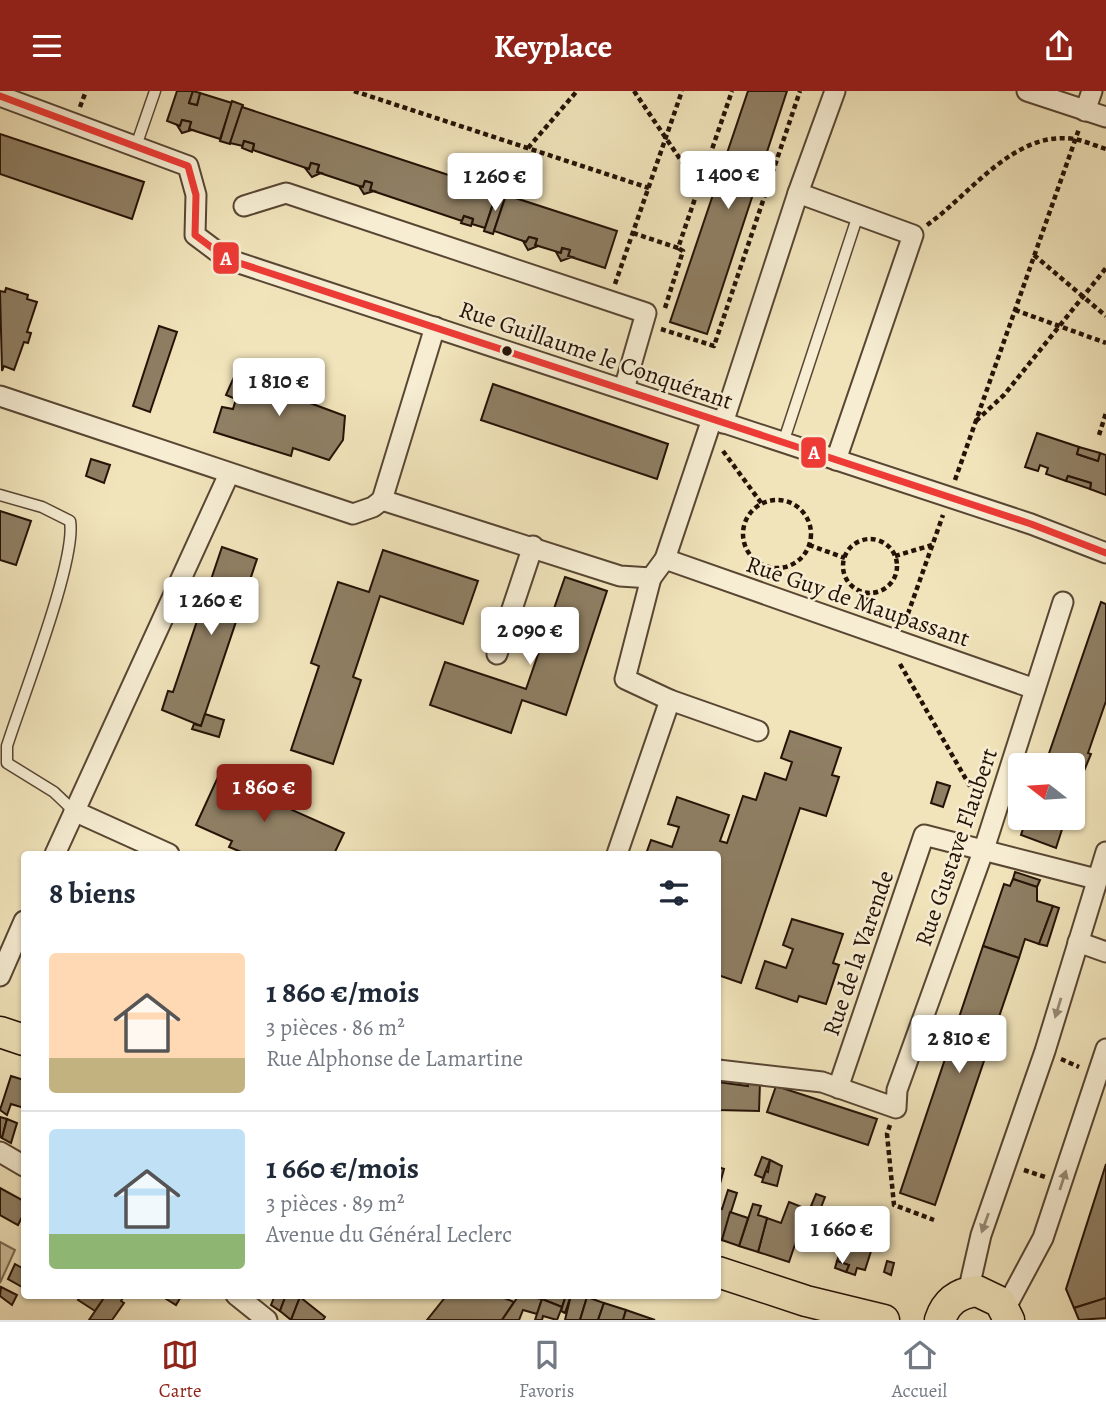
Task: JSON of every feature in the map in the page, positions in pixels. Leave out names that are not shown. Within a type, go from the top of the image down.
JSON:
[{"type":"main road","points":[[0,1031],[21,1039]]},
{"type":"main road","points":[[721,1273],[806,1301],[884,1320]]},
{"type":"main road","points":[[940,1320],[944,1309],[954,1298],[968,1292],[993,1297],[1007,1314]]},
{"type":"street","points":[[18,91],[47,116]]},
{"type":"street","points":[[758,731],[670,700],[625,679],[651,578],[665,559],[704,442],[717,421],[835,91]]},
{"type":"street","points":[[1027,91],[1106,117]]},
{"type":"street","points":[[1085,111],[1092,91]]},
{"type":"street","points":[[0,96],[47,116],[136,146]]},
{"type":"street","name":"Rue Guillaume le Conquérant","points":[[136,146],[188,166],[196,195],[195,235],[227,259],[949,497],[1106,553]]},
{"type":"street","points":[[243,206],[286,193],[646,313],[651,325],[624,389]]},
{"type":"street","points":[[798,193],[912,235],[836,460]]},
{"type":"street","points":[[0,396],[354,514],[373,507],[382,499],[435,327]]},
{"type":"street","points":[[56,851],[229,474]]},
{"type":"street","points":[[382,499],[620,576],[651,578]]},
{"type":"street","points":[[497,654],[533,546]]},
{"type":"street","name":"Rue Guy de Maupassant","points":[[665,559],[1035,689]]},
{"type":"street","name":"Rue Gustave Flaubert","points":[[895,1108],[897,1090],[984,849],[1063,602]]},
{"type":"street","points":[[618,851],[670,700]]},
{"type":"street","points":[[74,811],[162,851]]},
{"type":"street","name":"Rue de la Varende","points":[[838,1088],[924,835],[984,849]]},
{"type":"street","points":[[984,849],[1096,879]]},
{"type":"street","points":[[968,1292],[981,1235],[1045,1051],[1106,852]]},
{"type":"street","points":[[0,976],[21,928]]},
{"type":"street","points":[[1078,942],[1106,952]]},
{"type":"street","points":[[1007,1314],[1043,1238],[1106,1049]]},
{"type":"street","points":[[721,1070],[822,1082],[895,1108]]},
{"type":"street","points":[[0,1153],[21,1164]]},
{"type":"street","points":[[241,1299],[262,1315]]},
{"type":"lane","points":[[136,146],[155,91]]},
{"type":"lane","points":[[783,443],[858,215]]},
{"type":"lane","points":[[0,495],[42,507],[70,521],[73,534],[61,579],[4,762],[54,792],[74,811]]},
{"type":"path","points":[[354,91],[649,188]]},
{"type":"path","points":[[528,148],[577,91]]},
{"type":"path","points":[[634,91],[699,187]]},
{"type":"path","points":[[609,301],[682,91]]},
{"type":"path","points":[[678,248],[732,91]]},
{"type":"path","points":[[633,233],[683,251],[651,325],[714,346],[800,91]]},
{"type":"path","points":[[992,824],[896,657],[932,545],[1085,111]]},
{"type":"path","points":[[912,235],[948,210],[999,164],[1031,143],[1075,139],[1106,149]]},
{"type":"path","points":[[1034,255],[1106,316]]},
{"type":"path","points":[[975,422],[1004,394],[1106,268]]},
{"type":"path","points":[[1015,310],[1106,343]]},
{"type":"path","points":[[1099,435],[1106,413]]},
{"type":"path","points":[[704,442],[723,450],[762,504]]},
{"type":"path","points":[[779,500],[800,508],[811,528],[809,545],[801,559],[781,568],[770,568],[751,556],[746,547],[745,525],[749,514],[762,504],[779,500]]},
{"type":"path","points":[[866,539],[884,543],[895,556],[897,565],[892,582],[877,592],[868,593],[852,586],[847,579],[844,571],[845,558],[851,547],[866,539]]},
{"type":"path","points":[[809,545],[845,558]]},
{"type":"path","points":[[895,556],[932,545]]},
{"type":"path","points":[[1045,1051],[1096,1075]]},
{"type":"path","points":[[895,1108],[887,1134],[894,1205],[934,1220]]},
{"type":"path","points":[[1007,1163],[1062,1183]]},
{"type":"shaded area","points":[[0,1242],[15,1250],[0,1283]]},
{"type":"building","points":[[177,91],[193,91],[189,103],[197,105],[200,93],[232,103],[220,139],[189,129],[191,122],[182,120],[180,126],[167,121]]},
{"type":"building","points":[[193,91],[200,93],[197,105],[189,103]]},
{"type":"building","points":[[748,91],[787,91],[707,334],[670,322]]},
{"type":"building","points":[[232,101],[243,105],[230,144],[220,141]]},
{"type":"building","points":[[242,107],[497,191],[485,228],[472,224],[473,219],[464,216],[462,221],[370,190],[372,183],[365,181],[363,187],[317,172],[319,165],[311,163],[309,169],[253,150],[254,144],[244,141],[243,146],[230,143]]},
{"type":"building","points":[[182,120],[191,122],[189,129],[192,130],[182,133],[177,125],[180,126]]},
{"type":"building","points":[[0,134],[144,182],[132,219],[0,174]]},
{"type":"building","points":[[244,141],[254,144],[252,152],[242,148]]},
{"type":"building","points":[[311,163],[319,165],[317,172],[321,173],[312,177],[305,168],[309,169]]},
{"type":"building","points":[[365,181],[372,183],[370,190],[374,191],[364,194],[359,186],[363,187]]},
{"type":"building","points":[[498,190],[506,195],[493,234],[484,231]]},
{"type":"building","points":[[506,195],[617,231],[605,268],[568,256],[570,250],[562,248],[561,253],[535,245],[537,239],[529,237],[526,242],[494,231]]},
{"type":"building","points":[[464,216],[473,219],[471,226],[461,223]]},
{"type":"building","points":[[529,237],[537,239],[535,245],[538,246],[528,250],[523,241],[526,242]]},
{"type":"building","points":[[562,248],[570,250],[568,256],[572,257],[561,261],[556,252],[561,253]]},
{"type":"building","points":[[6,288],[28,295],[27,299],[37,302],[27,332],[31,333],[28,343],[24,342],[14,370],[4,366],[2,371],[0,291],[5,292]]},
{"type":"building","points":[[159,326],[177,332],[150,412],[133,406]]},
{"type":"building","points":[[238,368],[311,397],[310,403],[345,416],[343,440],[329,460],[293,448],[291,456],[214,432],[222,407],[233,409],[236,399],[226,395]]},
{"type":"building","points":[[493,384],[668,444],[657,479],[481,420]]},
{"type":"building","points":[[1037,433],[1079,447],[1077,454],[1098,461],[1100,453],[1106,455],[1106,495],[1090,489],[1091,483],[1068,476],[1066,481],[1046,474],[1048,468],[1040,465],[1038,471],[1025,467]]},
{"type":"building","points":[[1079,447],[1100,453],[1098,461],[1077,454]]},
{"type":"building","points":[[91,459],[110,465],[104,483],[86,476]]},
{"type":"building","points":[[1068,476],[1091,483],[1090,489],[1066,481]]},
{"type":"building","points":[[0,511],[31,521],[16,565],[0,560]]},
{"type":"building","points":[[222,547],[257,559],[201,726],[162,710],[168,691],[173,692]]},
{"type":"building","points":[[383,550],[478,581],[463,624],[380,596],[353,677],[361,680],[333,764],[291,750],[319,666],[311,663],[338,582],[369,592]]},
{"type":"building","points":[[565,577],[607,591],[566,715],[522,700],[511,733],[430,705],[445,662],[526,689]]},
{"type":"building","points":[[1101,602],[1106,604],[1106,701],[1088,753],[1091,754],[1085,768],[1085,753],[1049,753]]},
{"type":"building","points":[[205,714],[224,720],[219,737],[192,729],[194,724],[201,726]]},
{"type":"building","points":[[790,731],[841,748],[832,775],[839,777],[826,816],[800,808],[741,983],[721,976],[721,851],[647,851],[651,840],[672,847],[679,827],[668,824],[677,797],[729,815],[720,841],[727,843],[743,796],[756,800],[765,773],[786,780],[792,762],[781,758]]},
{"type":"building","points":[[218,777],[344,833],[335,851],[239,851],[229,847],[232,841],[196,825]]},
{"type":"building","points":[[937,782],[950,786],[943,807],[931,803]]},
{"type":"building","points":[[1023,830],[1062,830],[1056,848],[1021,835]]},
{"type":"building","points":[[1015,872],[1040,880],[1037,887],[1013,879]]},
{"type":"building","points":[[1013,879],[1037,887],[1037,901],[1053,906],[1039,944],[1025,939],[1019,958],[983,946],[1004,884],[1010,886]]},
{"type":"building","points":[[1053,906],[1059,908],[1047,946],[1039,944]]},
{"type":"building","points":[[792,919],[843,934],[833,963],[839,965],[826,1004],[799,996],[797,1002],[756,988],[765,961],[786,968],[793,949],[783,945]]},
{"type":"building","points":[[983,946],[1019,958],[935,1205],[900,1193]]},
{"type":"building","points":[[11,1076],[21,1079],[21,1107],[11,1104],[7,1115],[0,1110]]},
{"type":"building","points":[[721,1082],[748,1086],[748,1083],[760,1083],[759,1111],[721,1110]]},
{"type":"building","points":[[776,1086],[877,1119],[868,1145],[767,1112]]},
{"type":"building","points":[[0,1117],[7,1119],[2,1138],[0,1137]]},
{"type":"building","points":[[7,1119],[17,1123],[11,1143],[2,1138]]},
{"type":"building","points":[[762,1157],[770,1160],[763,1178],[755,1175]]},
{"type":"building","points":[[770,1160],[782,1166],[777,1186],[762,1182],[766,1171],[768,1172]]},
{"type":"building","points":[[1106,1164],[1106,1298],[1074,1308],[1066,1289]]},
{"type":"building","points":[[0,1188],[21,1199],[21,1219],[18,1225],[0,1215]]},
{"type":"building","points":[[728,1190],[737,1193],[722,1240],[721,1209]]},
{"type":"building","points":[[816,1194],[825,1197],[820,1210],[811,1206]]},
{"type":"building","points":[[789,1202],[807,1209],[789,1262],[758,1252],[767,1218],[781,1223]]},
{"type":"building","points":[[753,1204],[761,1206],[758,1215],[767,1218],[758,1252],[739,1246]]},
{"type":"building","points":[[730,1212],[748,1218],[739,1246],[722,1240]]},
{"type":"building","points":[[849,1225],[859,1228],[856,1239],[873,1245],[865,1270],[857,1268],[855,1275],[846,1272],[849,1265],[837,1261]]},
{"type":"building","points":[[837,1261],[849,1265],[846,1272],[835,1268]]},
{"type":"building","points":[[887,1261],[894,1263],[891,1275],[884,1272]]},
{"type":"building","points":[[15,1264],[21,1267],[21,1286],[8,1279]]},
{"type":"building","points":[[1,1287],[17,1295],[12,1305],[0,1296]]},
{"type":"building","points":[[1106,1298],[1106,1318],[1079,1320],[1074,1308]]},
{"type":"building","points":[[79,1299],[103,1299],[95,1311]]},
{"type":"building","points":[[103,1299],[122,1299],[124,1303],[112,1320],[89,1320]]},
{"type":"building","points":[[166,1299],[180,1299],[176,1305]]},
{"type":"building","points":[[273,1299],[284,1299],[280,1311],[271,1305]]},
{"type":"building","points":[[284,1299],[299,1299],[291,1320],[280,1311]]},
{"type":"building","points":[[299,1299],[325,1317],[323,1320],[291,1320]]},
{"type":"building","points":[[444,1299],[507,1299],[514,1302],[502,1320],[427,1320]]},
{"type":"building","points":[[516,1299],[542,1299],[537,1314],[523,1310],[519,1320],[502,1320]]},
{"type":"building","points":[[542,1299],[565,1299],[562,1307]]},
{"type":"building","points":[[542,1299],[562,1307],[557,1320],[543,1316],[542,1320],[535,1320]]},
{"type":"building","points":[[565,1299],[570,1299],[565,1313],[561,1311]]},
{"type":"building","points":[[570,1299],[586,1299],[580,1320],[565,1320]]},
{"type":"building","points":[[586,1299],[604,1303],[598,1320],[580,1320]]},
{"type":"building","points":[[604,1303],[626,1310],[623,1320],[598,1320]]},
{"type":"building","points":[[626,1310],[655,1320],[623,1320]]},
{"type":"transit line","name":"A","points":[[0,96],[188,166],[196,195],[195,235],[227,259],[1031,524],[1106,553]]}]
